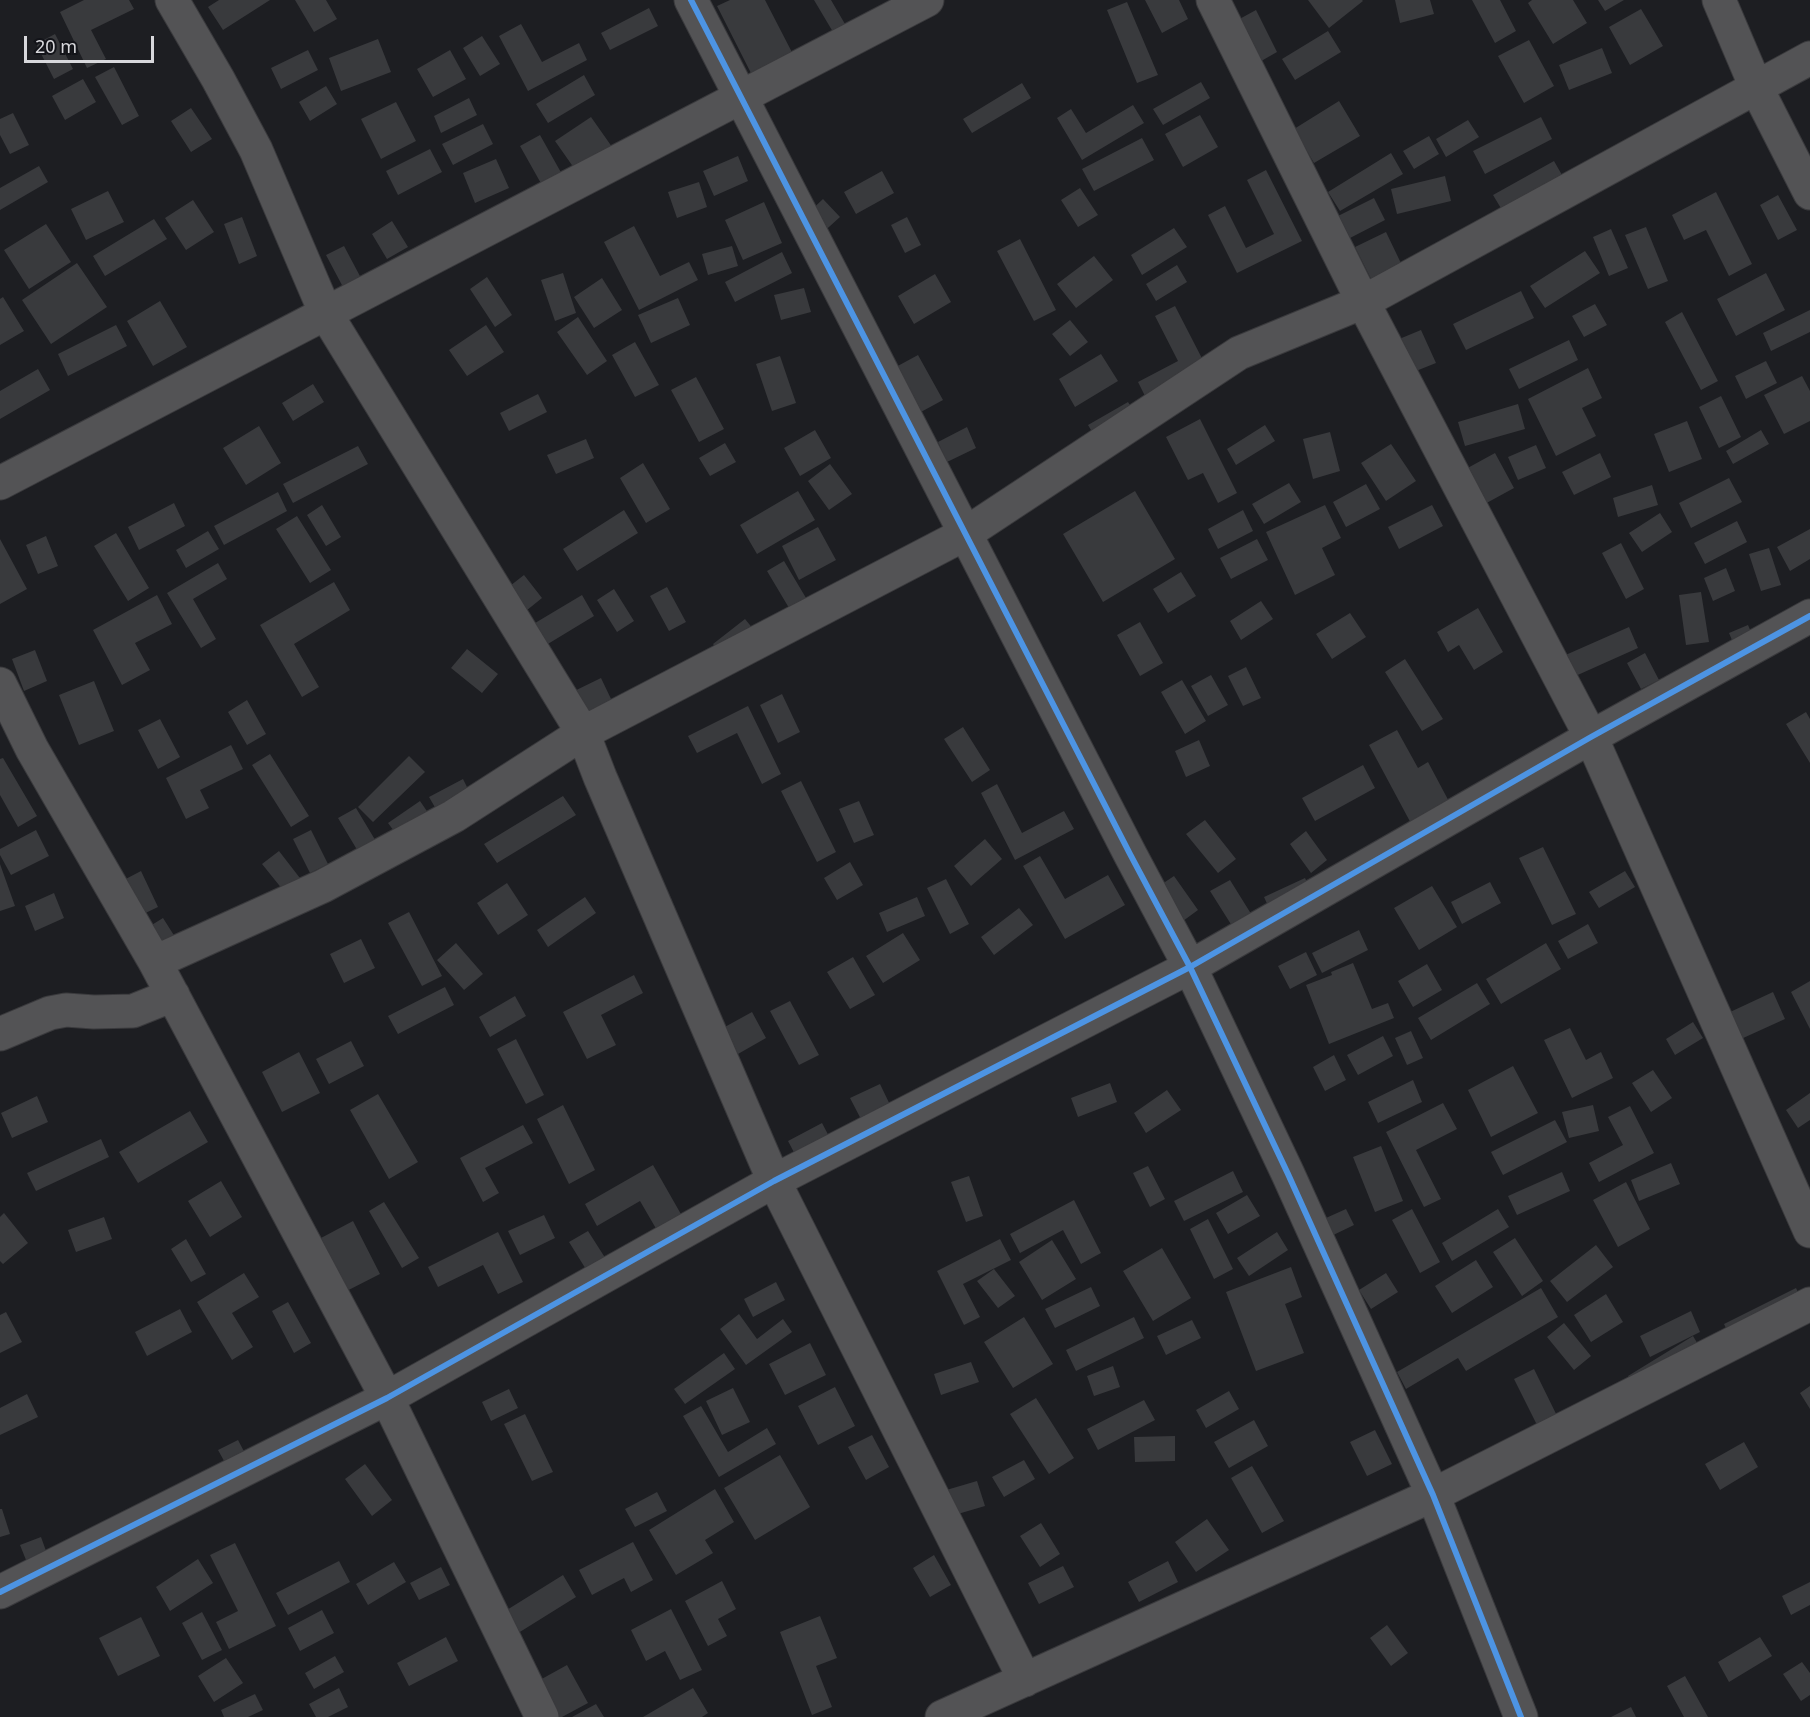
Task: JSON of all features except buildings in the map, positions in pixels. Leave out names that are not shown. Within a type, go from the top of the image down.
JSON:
[{"type":"street","points":[[172,0],[256,150],[326,314],[583,733],[609,799],[774,1181],[1025,1680]]},
{"type":"street","points":[[691,0],[1130,855],[1190,967],[1288,1174],[1433,1495],[1521,1717]]},
{"type":"street","points":[[0,483],[927,0]]},
{"type":"street","points":[[1213,0],[1363,302],[1591,737],[1810,1231]]},
{"type":"street","points":[[1719,0],[1756,87],[1810,193]]},
{"type":"street","points":[[155,962],[323,886],[444,822],[583,733],[965,534],[1239,353],[1363,302],[1810,58]]},
{"type":"street","points":[[0,1592],[387,1398],[774,1181],[1190,967],[1591,737],[1810,616]]},
{"type":"street","points":[[0,684],[32,749],[173,995],[387,1398],[542,1717]]},
{"type":"street","points":[[0,1034],[50,1013],[66,1010],[133,1011],[173,995]]},
{"type":"street","points":[[942,1717],[1433,1495],[1810,1304]]},
{"type":"cycle path","points":[[691,0],[1190,967],[1288,1174],[1433,1495],[1521,1717]]},
{"type":"cycle path","points":[[0,1592],[387,1398],[774,1181],[1190,967],[1591,737],[1810,616]]}]
